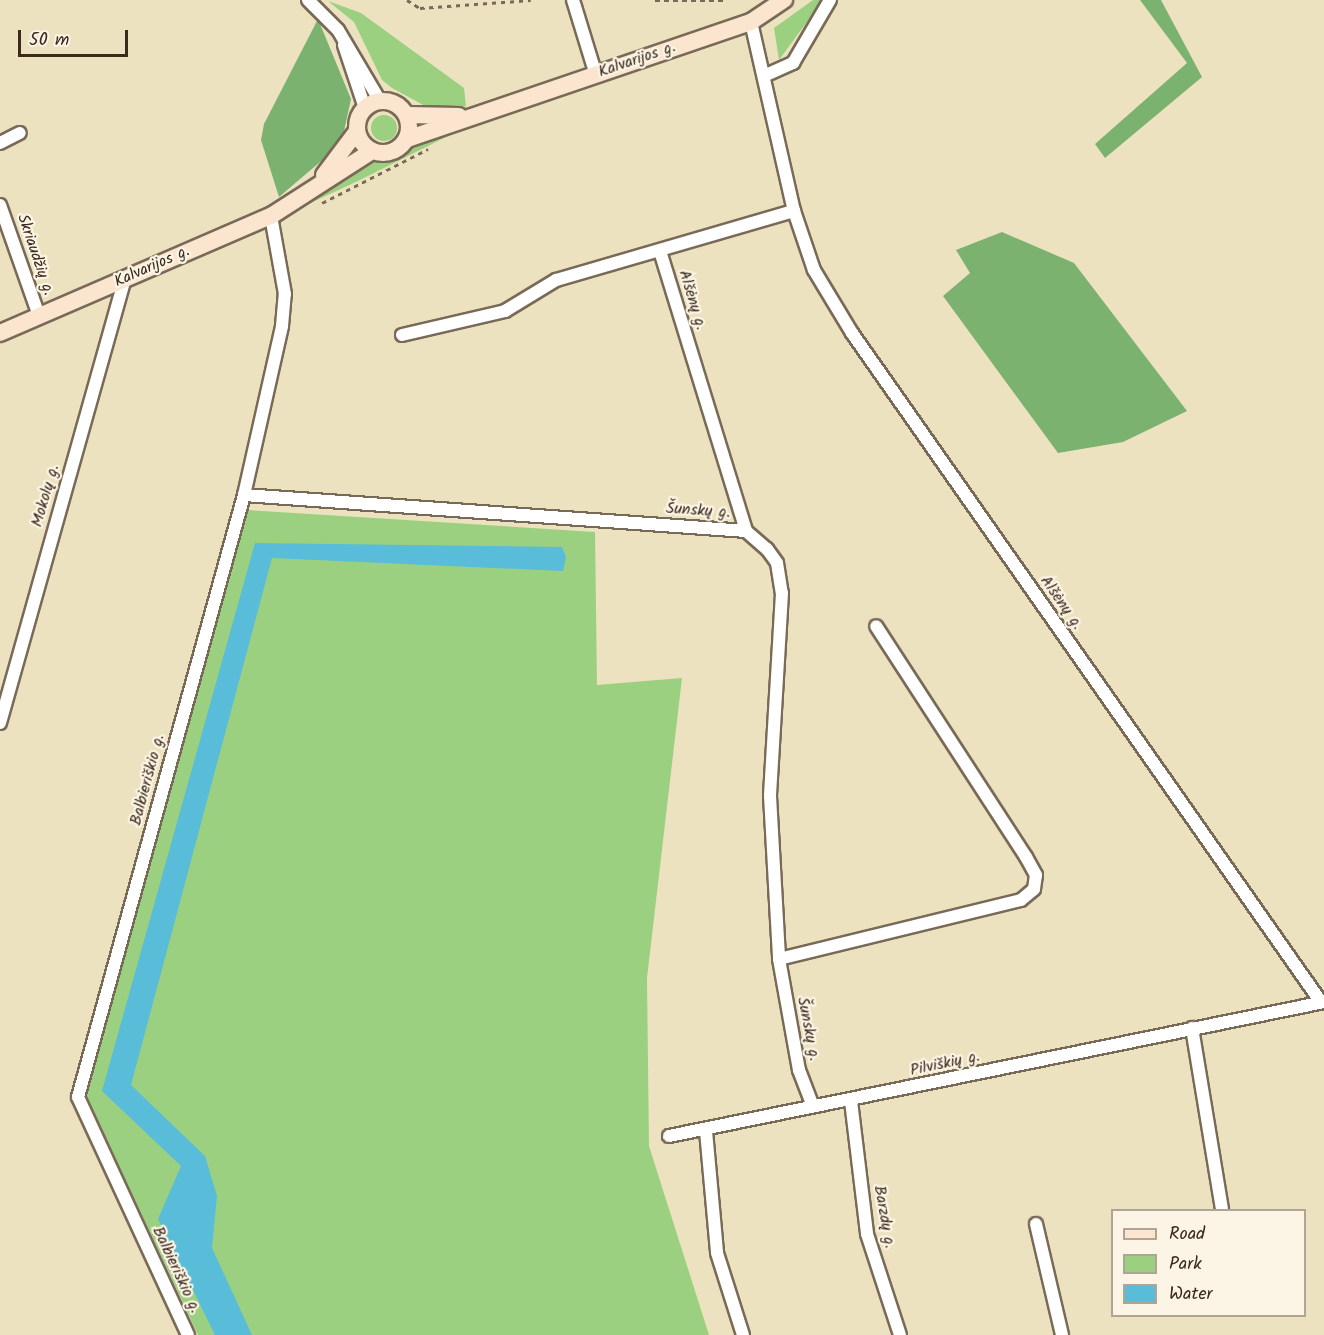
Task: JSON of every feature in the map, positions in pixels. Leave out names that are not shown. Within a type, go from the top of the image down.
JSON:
[{"type":"main road","name":"Kalvarijos g.","points":[[407,139],[487,114],[751,22],[784,0]]},
{"type":"main road","points":[[373,104],[396,104],[407,116],[407,139],[396,150],[372,151],[357,131],[373,104]]},
{"type":"main road","name":"Kalvarijos g.","points":[[407,116],[487,114]]},
{"type":"main road","name":"Kalvarijos g.","points":[[303,198],[357,131]]},
{"type":"main road","name":"Kalvarijos g.","points":[[0,333],[271,216],[303,198],[372,151]]},
{"type":"street","points":[[308,0],[338,30],[373,104]]},
{"type":"street","points":[[573,0],[596,75]]},
{"type":"street","points":[[766,75],[793,63],[830,0]]},
{"type":"street","name":"Alšėnų g.","points":[[751,22],[766,75],[794,211],[811,264],[852,333],[1323,1002]]},
{"type":"street","points":[[0,143],[20,133]]},
{"type":"street","name":"Skriaudžių g.","points":[[0,205],[39,316]]},
{"type":"street","points":[[402,335],[505,311],[556,280],[794,211]]},
{"type":"street","name":"Balbieriškio g.","points":[[188,1335],[78,1097],[244,495],[284,305],[271,216]]},
{"type":"street","name":"Alšėnų g.","points":[[660,251],[746,531]]},
{"type":"street","name":"Mokolų g.","points":[[0,723],[3,701],[125,279]]},
{"type":"street","name":"Šunskų g.","points":[[244,495],[746,531],[777,563],[782,593],[770,796],[779,959],[799,1070],[812,1104]]},
{"type":"street","points":[[779,959],[1021,900],[1034,889],[1036,875],[1026,857],[876,626]]},
{"type":"street","name":"Pilviškių g.","points":[[669,1136],[706,1131],[812,1104],[851,1101],[1323,1002]]},
{"type":"street","points":[[1192,1028],[1222,1209]]},
{"type":"street","name":"Barzdų g.","points":[[851,1101],[867,1234],[900,1335]]},
{"type":"street","points":[[706,1131],[717,1253],[743,1335]]},
{"type":"street","points":[[1036,1224],[1062,1335]]},
{"type":"path","points":[[407,0],[420,8],[453,8],[531,0]]},
{"type":"path","points":[[655,0],[727,0]]},
{"type":"green space","points":[[813,0],[823,0],[779,60],[774,28]]},
{"type":"green space","points":[[1140,0],[1161,0],[1202,77],[1105,158],[1095,144],[1187,63]]},
{"type":"green space","points":[[328,1],[361,13],[464,88],[466,106],[425,106],[392,88],[382,80],[354,22]]},
{"type":"green space","points":[[318,19],[351,99],[344,131],[340,145],[279,197],[261,140],[264,124]]},
{"type":"green space","points":[[384,115],[393,119],[397,128],[393,137],[384,141],[375,137],[371,128],[375,119]]},
{"type":"green space","points":[[454,133],[306,205],[366,161],[400,157],[418,140]]},
{"type":"green space","points":[[1002,232],[1074,263],[1187,411],[1123,442],[1058,453],[943,296],[970,273],[956,250]]},
{"type":"green space","points":[[248,510],[595,532],[597,685],[682,678],[647,978],[649,1146],[709,1335],[198,1335],[86,1095]]},
{"type":"water","points":[[255,543],[562,547],[566,557],[563,571],[272,558],[131,1085],[205,1156],[217,1196],[212,1248],[252,1335],[215,1335],[158,1219],[181,1166],[102,1091]]}]
